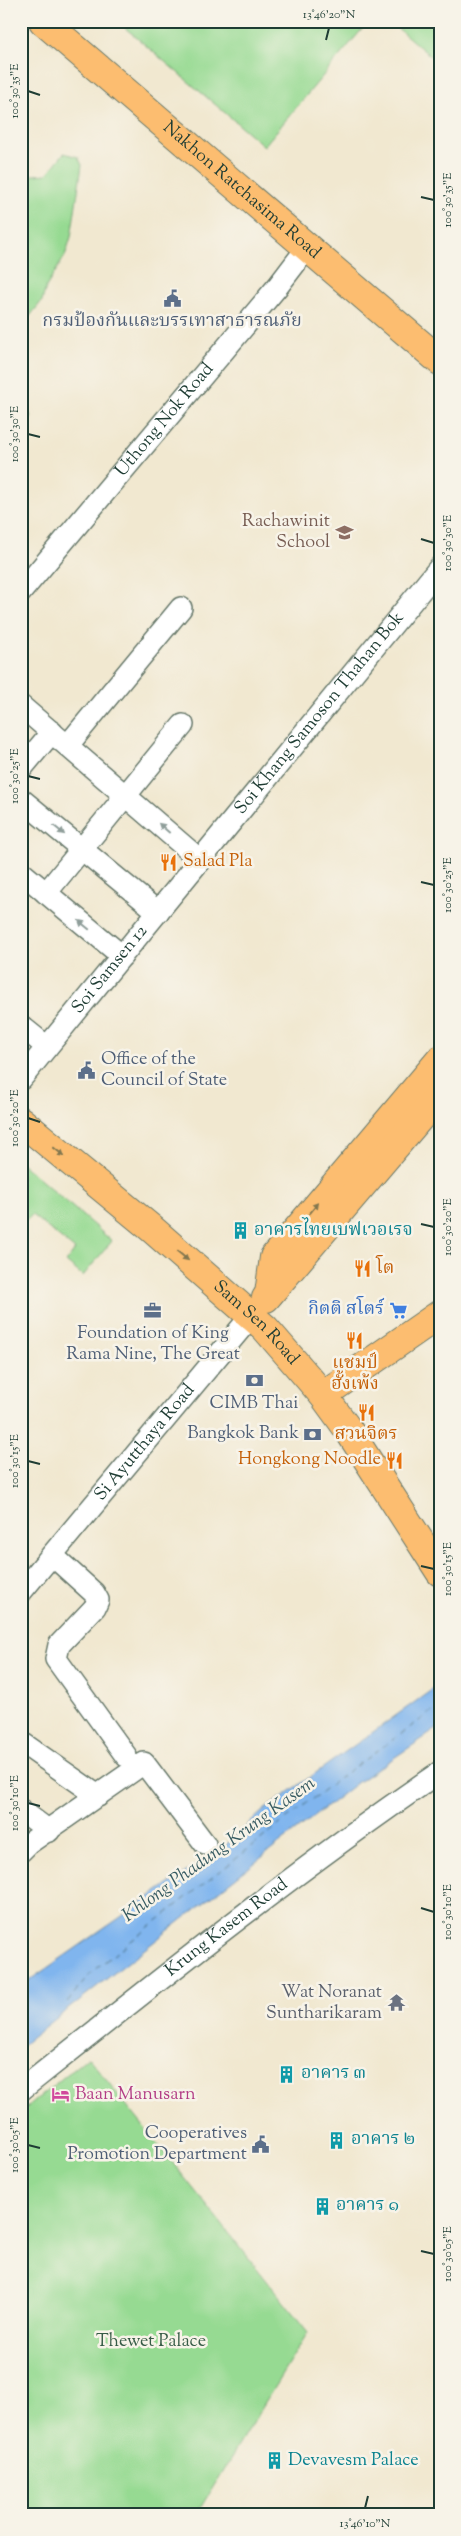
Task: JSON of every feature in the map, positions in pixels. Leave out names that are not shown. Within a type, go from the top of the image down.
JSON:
[{"type":"main road","name":"Nakhon Ratchasima Road","points":[[43,21],[440,360]]},
{"type":"main road","name":"Si Ayutthaya Road","points":[[259,1322],[432,1120],[436,1080]]},
{"type":"main road","name":"Si Ayutthaya Road","points":[[259,1322],[269,1294],[274,1257],[436,1080]]},
{"type":"main road","name":"Sam Sen Road","points":[[21,1121],[259,1322],[323,1395],[378,1474],[440,1572]]},
{"type":"main road","name":"Si Ayutthaya Road","points":[[269,1294],[368,1193]]},
{"type":"main road","points":[[323,1395],[440,1314]]},
{"type":"street","name":"Uthong Nok Road","points":[[21,592],[278,286],[307,248]]},
{"type":"street","name":"Soi Khang Samoson Thahan Bok","points":[[200,860],[440,567]]},
{"type":"street","points":[[21,769],[60,738],[181,608]]},
{"type":"street","points":[[21,706],[200,860]]},
{"type":"street","points":[[46,893],[183,725]]},
{"type":"street","points":[[21,799],[158,912]]},
{"type":"street","name":"Soi Samsen 12","points":[[21,1079],[200,860]]},
{"type":"street","points":[[21,872],[122,956]]},
{"type":"street","points":[[21,1026],[47,1048]]},
{"type":"street","name":"Si Ayutthaya Road","points":[[21,1592],[259,1322]]},
{"type":"street","points":[[52,1555],[94,1593],[98,1600],[95,1606],[59,1645],[56,1660],[126,1756]]},
{"type":"street","points":[[21,1742],[98,1796]]},
{"type":"street","points":[[21,1851],[144,1763],[205,1844]]},
{"type":"street","name":"Krung Kasem Road","points":[[21,2090],[214,1939],[379,1814],[440,1772]]},
{"type":"street","points":[[21,1810],[49,1831]]},
{"type":"green space","points":[[117,21],[369,21],[264,146]]},
{"type":"green space","points":[[389,21],[440,21],[440,64]]},
{"type":"green space","points":[[64,153],[78,157],[82,165],[71,237],[65,256],[46,287],[42,301],[21,327],[21,176],[47,174]]},
{"type":"green space","points":[[21,407],[32,416],[21,431]]},
{"type":"green space","points":[[21,1163],[112,1241],[83,1276],[66,1262],[75,1250],[32,1215],[21,1226]]},
{"type":"green space","name":"Thewet Palace","points":[[88,2057],[308,2332],[196,2515],[21,2515],[21,2112]]},
{"type":"water","name":"Khlong Phadung Krung Kasem","points":[[440,1684],[440,1727],[358,1782],[21,2046],[21,1986],[228,1843],[264,1810]]},
{"type":"ferry route","points":[[67,2002],[94,1970],[339,1778],[440,1706]]},
{"type":"place","name":"กรมป้องกันและบรรเทาสาธารณภัย","points":[[172,299]]},
{"type":"place","name":"Rachawinit School","points":[[344,532]]},
{"type":"place","name":"Salad Pla","points":[[169,862]]},
{"type":"place","name":"Office of the Council of State","points":[[87,1070]]},
{"type":"place","name":"อาคารไทยเบฟเวอเรจ","points":[[240,1231]]},
{"type":"place","name":"โต","points":[[362,1269]]},
{"type":"place","name":"กิตติ สโตร์","points":[[398,1310]]},
{"type":"place","name":"Foundation of King Rama Nine, The Great","points":[[153,1311]]},
{"type":"place","name":"แชมป์ ฮั้งเพ้ง","points":[[355,1341]]},
{"type":"place","name":"CIMB Thai","points":[[254,1381]]},
{"type":"place","name":"สวนจิตร","points":[[366,1412]]},
{"type":"place","name":"Bangkok Bank","points":[[313,1434]]},
{"type":"place","name":"Hongkong Noodle","points":[[395,1460]]},
{"type":"place","name":"Wat Noranat Suntharikaram","points":[[396,2003]]},
{"type":"place","name":"อาคาร ๓","points":[[287,2074]]},
{"type":"place","name":"Baan Manusarn","points":[[61,2095]]},
{"type":"place","name":"อาคาร ๒","points":[[337,2140]]},
{"type":"place","name":"Cooperatives Promotion Department","points":[[261,2144]]},
{"type":"place","name":"อาคาร ๑","points":[[322,2206]]},
{"type":"place","name":"Devavesm Palace","points":[[274,2461]]}]
